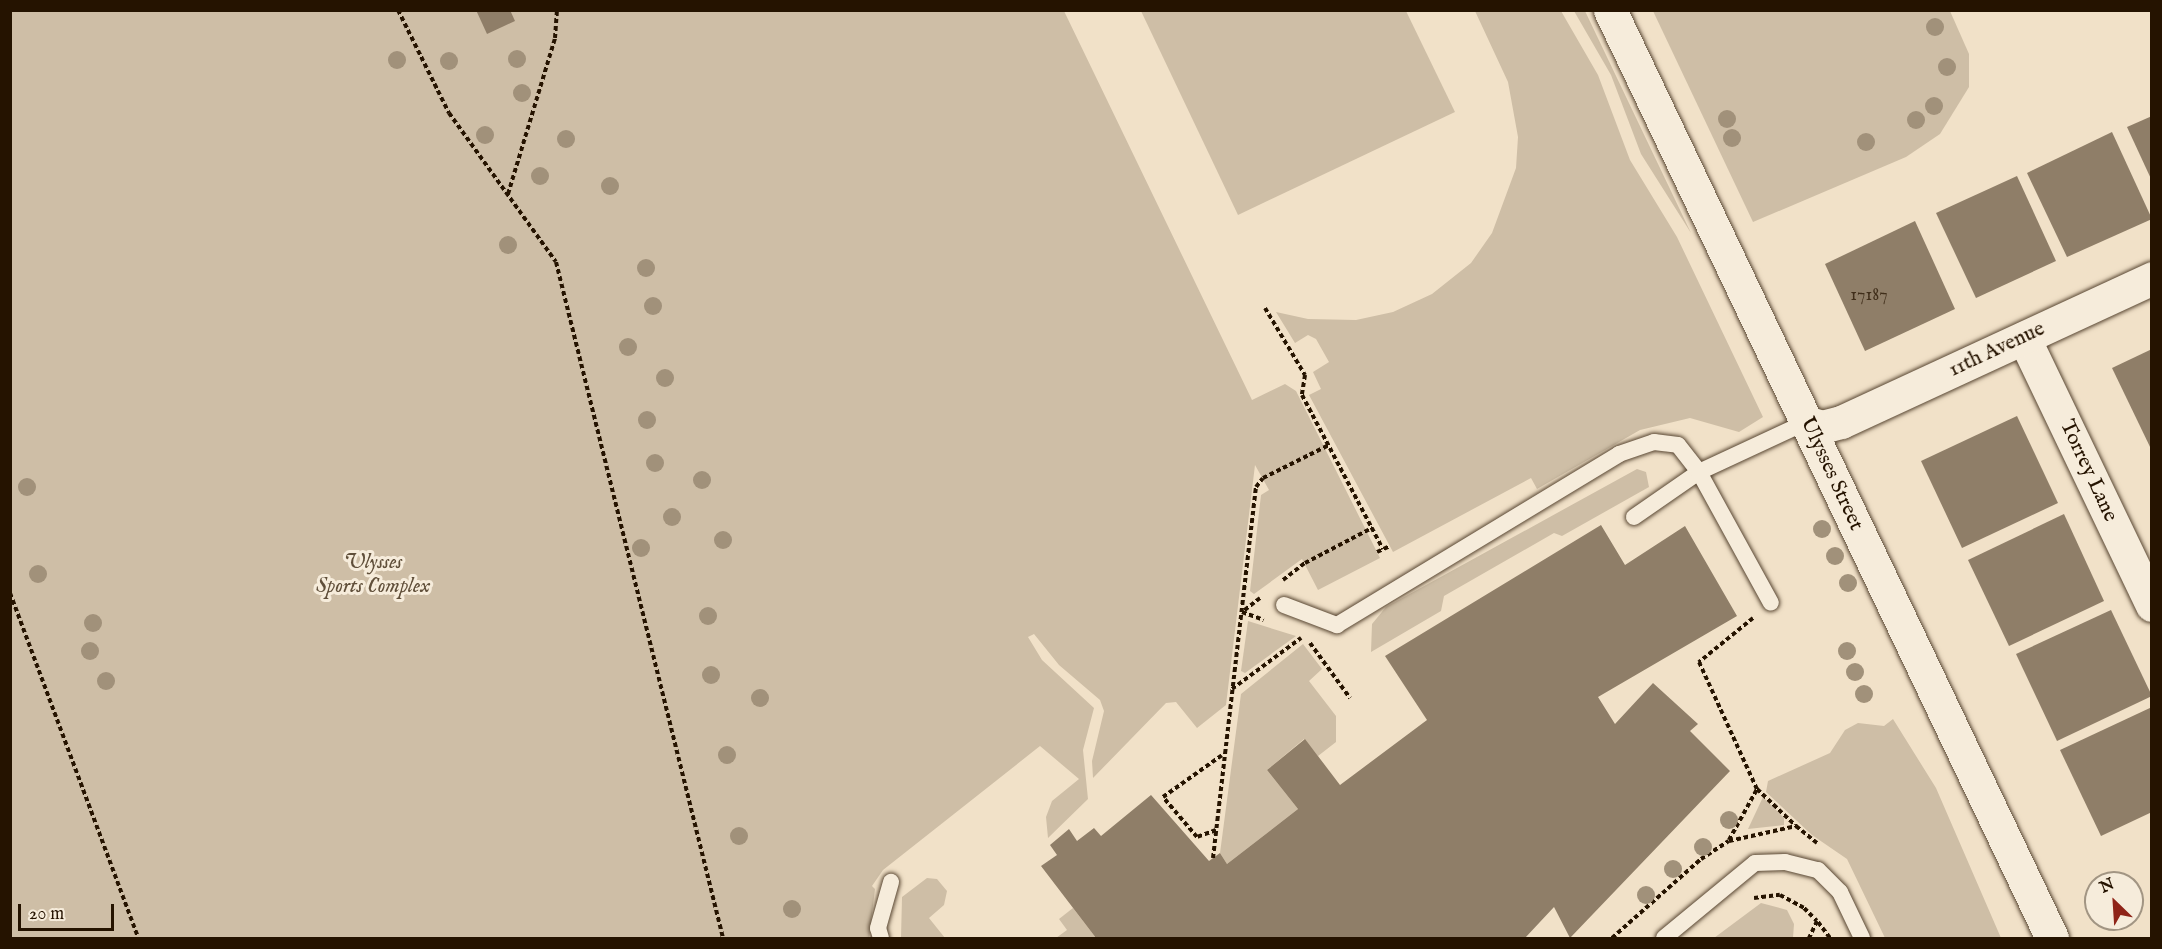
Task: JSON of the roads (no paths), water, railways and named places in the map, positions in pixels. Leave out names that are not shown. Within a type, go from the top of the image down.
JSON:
[{"type":"street","name":"Ulysses Street","points":[[1610,10],[2052,939]]},
{"type":"street","name":"11th Avenue","points":[[1806,422],[1822,427],[1841,422],[2151,278]]},
{"type":"street","name":"Torrey Lane","points":[[2024,338],[2151,605]]},
{"type":"lane","points":[[1634,517],[1699,472],[1806,422]]},
{"type":"lane","points":[[1284,605],[1337,625],[1619,454],[1654,442],[1678,445],[1699,472],[1771,603]]},
{"type":"lane","points":[[1664,939],[1755,863],[1785,862],[1818,870],[1840,892],[1862,939]]},
{"type":"lane","points":[[881,939],[878,928],[891,882]]},
{"type":"park label","name":"Ulysses Sports Complex","points":[[373,575]]}]
